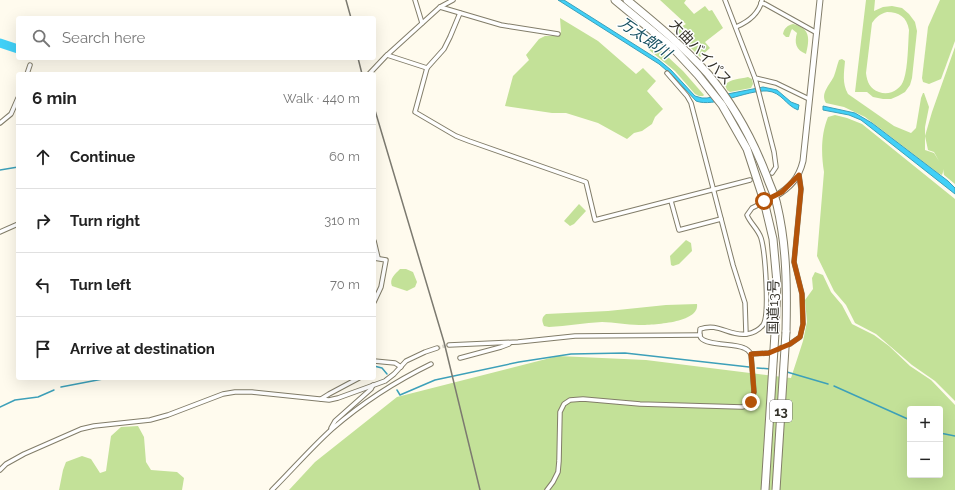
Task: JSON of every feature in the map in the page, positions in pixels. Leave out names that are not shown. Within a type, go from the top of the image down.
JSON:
[{"type":"highway","name":"大曲バイパス","points":[[615,0],[673,48],[698,75],[720,103],[747,149],[764,201]]},
{"type":"highway","name":"大曲バイパス","points":[[627,0],[676,42],[708,75],[728,101],[748,133],[758,154],[774,197]]},
{"type":"highway","name":"国道13号","points":[[774,197],[784,250],[787,289],[786,332],[776,490]]},
{"type":"highway","name":"国道13号","points":[[764,201],[773,239],[777,283],[765,490]]},
{"type":"street","points":[[415,0],[422,23]]},
{"type":"street","points":[[371,72],[387,55],[440,7],[452,0]]},
{"type":"street","points":[[724,0],[757,83],[774,152],[776,167],[772,173]]},
{"type":"street","points":[[547,490],[558,472],[560,412],[565,404],[570,400],[583,399],[640,404],[747,406],[751,402],[754,392],[751,354],[746,348],[706,342],[700,335],[700,329],[714,326],[738,334],[746,334],[759,329],[765,320],[766,298],[764,248],[760,236],[747,215],[752,208],[774,197],[790,185],[799,175],[804,161],[820,0]]},
{"type":"street","points":[[736,27],[748,21],[758,10],[761,1],[817,33]]},
{"type":"street","points":[[440,7],[501,25],[558,34]]},
{"type":"street","points":[[460,13],[444,49],[427,68],[415,112],[456,136],[468,141],[586,182],[595,220],[750,180]]},
{"type":"street","points":[[387,55],[427,68]]},
{"type":"street","points":[[28,72],[30,65]]},
{"type":"street","points":[[667,73],[687,96],[691,103],[733,266],[746,303],[746,334]]},
{"type":"street","points":[[755,78],[776,83],[809,99]]},
{"type":"street","points":[[0,124],[11,114],[16,103]]},
{"type":"street","points":[[751,354],[769,353],[790,344],[800,337],[803,324],[802,294],[794,262],[801,189],[799,175]]},
{"type":"street","points":[[671,201],[679,230],[721,219]]},
{"type":"street","points":[[0,232],[16,225]]},
{"type":"street","points":[[376,258],[386,260],[381,287],[376,298]]},
{"type":"street","points":[[786,273],[796,271]]},
{"type":"street","points":[[449,345],[512,342],[575,336],[700,335]]},
{"type":"street","points":[[460,358],[501,347],[512,342]]},
{"type":"street","points":[[0,470],[6,464],[24,454],[81,429],[94,426],[150,420],[168,415],[223,394],[252,392],[329,400],[338,398],[385,381],[406,361],[437,348]]},
{"type":"street","points":[[376,361],[395,363],[401,367]]},
{"type":"street","points":[[272,490],[331,430],[377,393],[402,378],[431,364]]},
{"type":"street","points":[[321,399],[355,380]]},
{"type":"street","points":[[331,430],[335,421],[371,389],[373,385]]},
{"type":"green space","points":[[660,0],[686,0],[684,3],[694,14],[705,6],[709,11],[712,10],[723,28],[705,42],[710,48],[700,57],[674,31],[686,24]]},
{"type":"green space","points":[[866,0],[875,0],[874,11],[883,7],[892,6],[902,8],[915,22],[917,31],[910,85],[905,92],[891,99],[873,97],[867,92],[855,92]],"holes":[[[887,12],[902,16],[908,25],[909,30],[907,62],[904,79],[900,86],[891,93],[876,91],[868,82],[866,73],[872,23],[877,17]]]},
{"type":"green space","points":[[940,0],[955,0],[955,41],[941,79],[929,84],[923,82],[922,78],[928,27]]},
{"type":"green space","points":[[560,18],[598,41],[636,74],[643,68],[656,81],[647,91],[663,109],[655,117],[652,124],[642,131],[634,133],[627,139],[598,123],[566,113],[552,113],[505,106],[513,76],[529,60],[526,55],[539,39],[545,36],[558,36],[561,32]]},
{"type":"green space","points":[[793,24],[803,28],[806,31],[808,43],[806,54],[797,46],[797,33],[792,29],[789,37],[786,37],[783,34],[786,27]]},
{"type":"green space","points":[[654,44],[683,71],[704,95],[703,96],[695,94],[675,71],[648,49]]},
{"type":"green space","points":[[955,47],[955,184],[944,175],[943,169],[942,175],[938,173],[865,117],[844,107],[826,103],[824,99],[825,92],[834,76],[839,60],[842,59],[845,61],[844,82],[848,94],[894,126],[911,133],[916,128],[921,98],[924,93],[929,107],[925,127],[925,136]],"holes":[[[925,136],[928,150],[934,152],[939,161],[934,153],[925,150]]]},
{"type":"green space","points":[[748,77],[752,79],[753,84],[751,88],[730,92],[727,90],[725,85],[727,83],[732,80]]},
{"type":"green space","points":[[835,115],[862,124],[955,199],[955,401],[935,381],[912,365],[876,334],[855,323],[846,305],[834,291],[817,256],[824,172],[822,158],[823,137],[828,117]]},
{"type":"green space","points":[[579,204],[586,211],[574,224],[570,226],[564,221]]},
{"type":"green space","points":[[686,240],[691,243],[692,251],[679,264],[673,266],[671,265],[670,256]]},
{"type":"green space","points":[[400,269],[406,269],[413,272],[417,282],[415,287],[407,291],[392,286],[391,281]]},
{"type":"green space","points":[[815,272],[823,275],[831,292],[842,305],[852,324],[874,335],[889,346],[910,366],[931,380],[955,405],[955,490],[289,490],[315,462],[397,397],[558,356],[646,360],[791,378],[803,341],[807,322],[805,300],[813,289],[812,278]]},
{"type":"green space","points":[[697,304],[696,310],[691,315],[674,322],[629,325],[602,322],[549,327],[544,326],[542,321],[546,314]]},
{"type":"green space","points":[[138,426],[144,437],[146,462],[151,470],[177,472],[184,478],[182,490],[59,490],[66,462],[82,456],[91,459],[100,473],[106,471],[111,436],[121,427]]},
{"type":"water","points":[[558,0],[564,0],[659,60],[671,70],[695,96],[707,98],[763,87],[777,90],[791,102],[799,105],[798,110],[780,96],[767,91],[759,91],[721,101],[703,103],[696,101],[674,77],[659,64]]},
{"type":"water","points":[[823,106],[855,113],[872,123],[948,181],[955,188],[955,194],[861,120],[849,115],[823,110]]},
{"type":"waterway","name":"万太郎川","points":[[0,43],[16,48]]},
{"type":"waterway","points":[[0,170],[16,167]]},
{"type":"waterway","points":[[397,390],[400,395],[435,380],[519,362],[571,354],[625,353],[749,367]]},
{"type":"waterway","points":[[376,366],[382,368],[387,374]]},
{"type":"waterway","points":[[757,368],[771,369]]},
{"type":"waterway","points":[[787,372],[828,384]]},
{"type":"waterway","points":[[61,387],[98,380]]},
{"type":"waterway","points":[[834,386],[907,419]]},
{"type":"waterway","points":[[0,407],[15,400],[38,397],[54,390]]},
{"type":"waterway","points":[[943,434],[955,436]]},
{"type":"tunnel","points":[[437,348],[449,345]]},
{"type":"railway","points":[[346,0],[350,16]]},
{"type":"railway","points":[[358,60],[362,72]]},
{"type":"railway","points":[[376,114],[444,342],[480,490]]},
{"type":"route","points":[[751,402],[754,396],[754,382],[751,354],[769,353],[790,344],[800,337],[803,324],[802,294],[794,262],[801,189],[799,175],[782,192],[764,201]]}]
